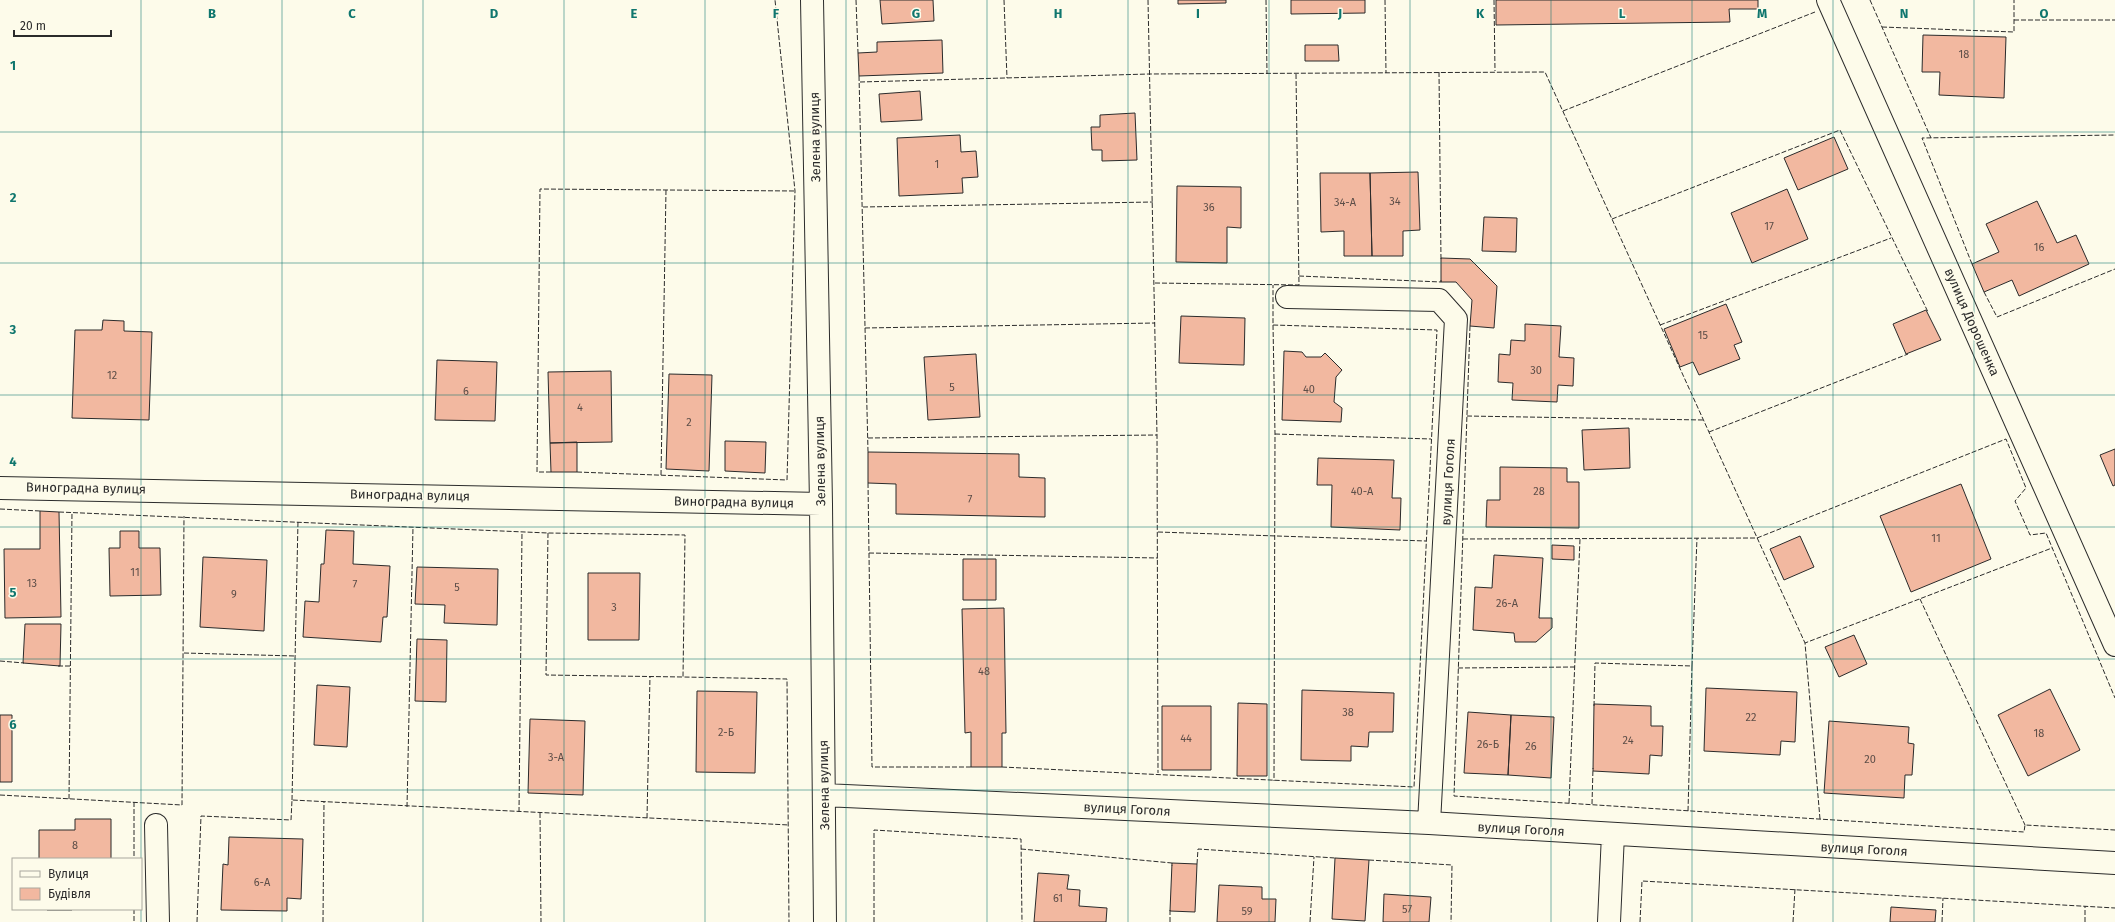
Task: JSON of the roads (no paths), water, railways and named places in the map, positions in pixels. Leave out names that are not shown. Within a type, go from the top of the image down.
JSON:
[{"type":"street","name":"Зелена вулиця","points":[[812,0],[821,504],[825,922]]},
{"type":"street","name":"вулиця Дорошенка","points":[[1828,0],[2115,645]]},
{"type":"street","name":"вулиця Гоголя","points":[[1287,297],[1439,300],[1456,319],[1430,823]]},
{"type":"street","name":"Виноградна вулиця","points":[[0,488],[821,504]]},
{"type":"street","name":"вулиця Гоголя","points":[[824,795],[1430,823],[2115,863]]},
{"type":"street","points":[[156,825],[158,922]]},
{"type":"street","points":[[1609,922],[1613,834]]}]
